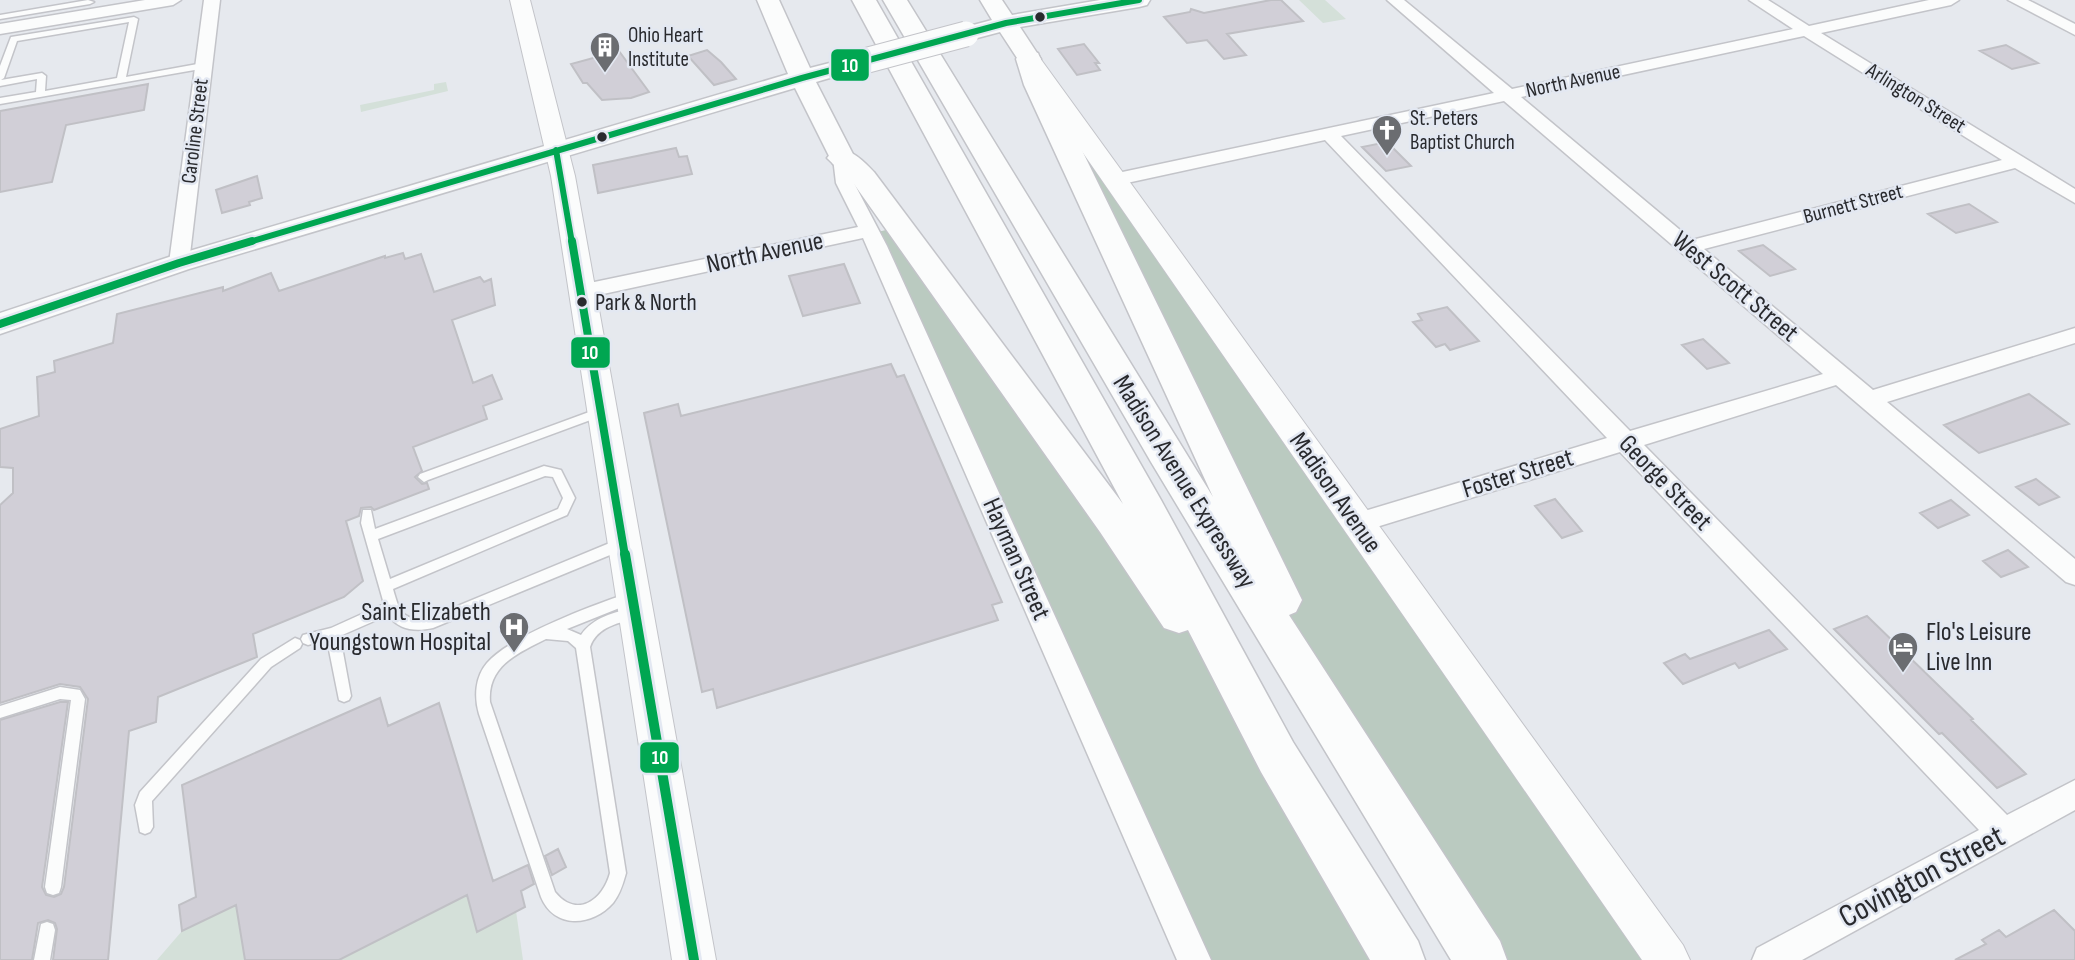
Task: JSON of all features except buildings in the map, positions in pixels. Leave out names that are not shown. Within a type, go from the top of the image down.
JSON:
[{"type":"highway","name":"Madison Avenue Expressway","points":[[864,0],[1147,511],[1277,757],[1399,960]]},
{"type":"highway","name":"Madison Avenue Expressway","points":[[895,0],[1164,452],[1481,960]]},
{"type":"highway","points":[[1029,59],[1042,97],[1362,769]]},
{"type":"highway","points":[[842,158],[864,178],[883,229],[1114,521],[1277,757]]},
{"type":"main road","points":[[768,0],[802,78],[842,158]]},
{"type":"main road","name":"Madison Avenue","points":[[991,0],[1029,59]]},
{"type":"main road","points":[[0,324],[179,262],[802,78],[1006,23],[1139,0]]},
{"type":"street","points":[[0,29],[173,0]]},
{"type":"street","name":"Caroline Street","points":[[179,262],[212,0]]},
{"type":"street","points":[[520,0],[556,150],[694,960]]},
{"type":"street","name":"West Scott Street","points":[[1395,0],[2075,574]]},
{"type":"street","name":"Arlington Street","points":[[1757,0],[2075,197]]},
{"type":"street","name":"North Avenue","points":[[1113,180],[1951,0]]},
{"type":"street","points":[[2016,0],[2075,30]]},
{"type":"street","name":"Madison Avenue","points":[[1029,59],[1668,960]]},
{"type":"street","name":"George Street","points":[[1328,133],[2003,833]]},
{"type":"street","name":"Burnett Street","points":[[1688,247],[2018,161]]},
{"type":"street","name":"North Avenue","points":[[580,292],[883,229]]},
{"type":"street","name":"Hayman Street","points":[[883,229],[1194,960]]},
{"type":"street","points":[[1869,400],[2075,335]]},
{"type":"street","name":"Foster Street","points":[[1357,523],[1840,376]]},
{"type":"street","name":"Covington Street","points":[[1769,960],[2075,794]]},
{"type":"lane","points":[[0,17],[90,2]]},
{"type":"lane","points":[[40,93],[42,76],[0,81],[14,39],[134,19],[121,79]]},
{"type":"lane","points":[[0,101],[203,66]]},
{"type":"lane","points":[[424,477],[600,412]]},
{"type":"lane","points":[[371,536],[544,471],[557,473],[569,498],[564,512],[386,586]]},
{"type":"lane","points":[[367,513],[391,607],[400,622],[412,625],[433,622],[623,544]]},
{"type":"lane","points":[[542,636],[571,635],[579,639],[583,647],[618,873],[614,888],[603,903],[577,914],[560,910],[549,897],[483,706],[485,678],[498,660],[542,636],[592,611],[633,605]]},
{"type":"lane","points":[[583,647],[586,633],[593,627],[633,605]]},
{"type":"lane","points":[[145,827],[145,797],[266,663],[301,641],[332,633],[391,607]]},
{"type":"lane","points":[[332,633],[344,696]]},
{"type":"lane","points":[[0,712],[60,693],[75,694],[78,699],[53,887]]},
{"type":"lane","points":[[42,960],[47,930]]},
{"type":"shaded area","points":[[1299,0],[1325,0],[1346,19],[1323,23]]},
{"type":"shaded area","points":[[446,82],[448,91],[361,112],[360,105],[434,90],[434,84]]},
{"type":"shaded area","points":[[1037,85],[1668,960],[1481,960],[1362,770]]},
{"type":"shaded area","points":[[897,227],[1114,521],[1277,757],[1399,960],[1194,960],[869,231]]},
{"type":"shaded area","points":[[234,893],[245,960],[157,960],[182,931],[216,915],[214,902]]},
{"type":"shaded area","points":[[467,895],[477,932],[516,911],[523,960],[339,960]]},
{"type":"transit line","name":"10","points":[[0,324],[179,263],[802,78],[1006,23],[1139,0]]},
{"type":"transit line","name":"10","points":[[556,150],[694,960]]},
{"type":"place","name":"Ohio Heart Institute","points":[[605,74]]},
{"type":"place","name":"St. Peters Baptist Church","points":[[1387,157]]},
{"type":"place","name":"Park & North","points":[[582,302]]},
{"type":"place","name":"Saint Elizabeth Youngstown Hospital","points":[[514,654]]},
{"type":"place","name":"Flo's Leisure Live Inn","points":[[1903,674]]}]
